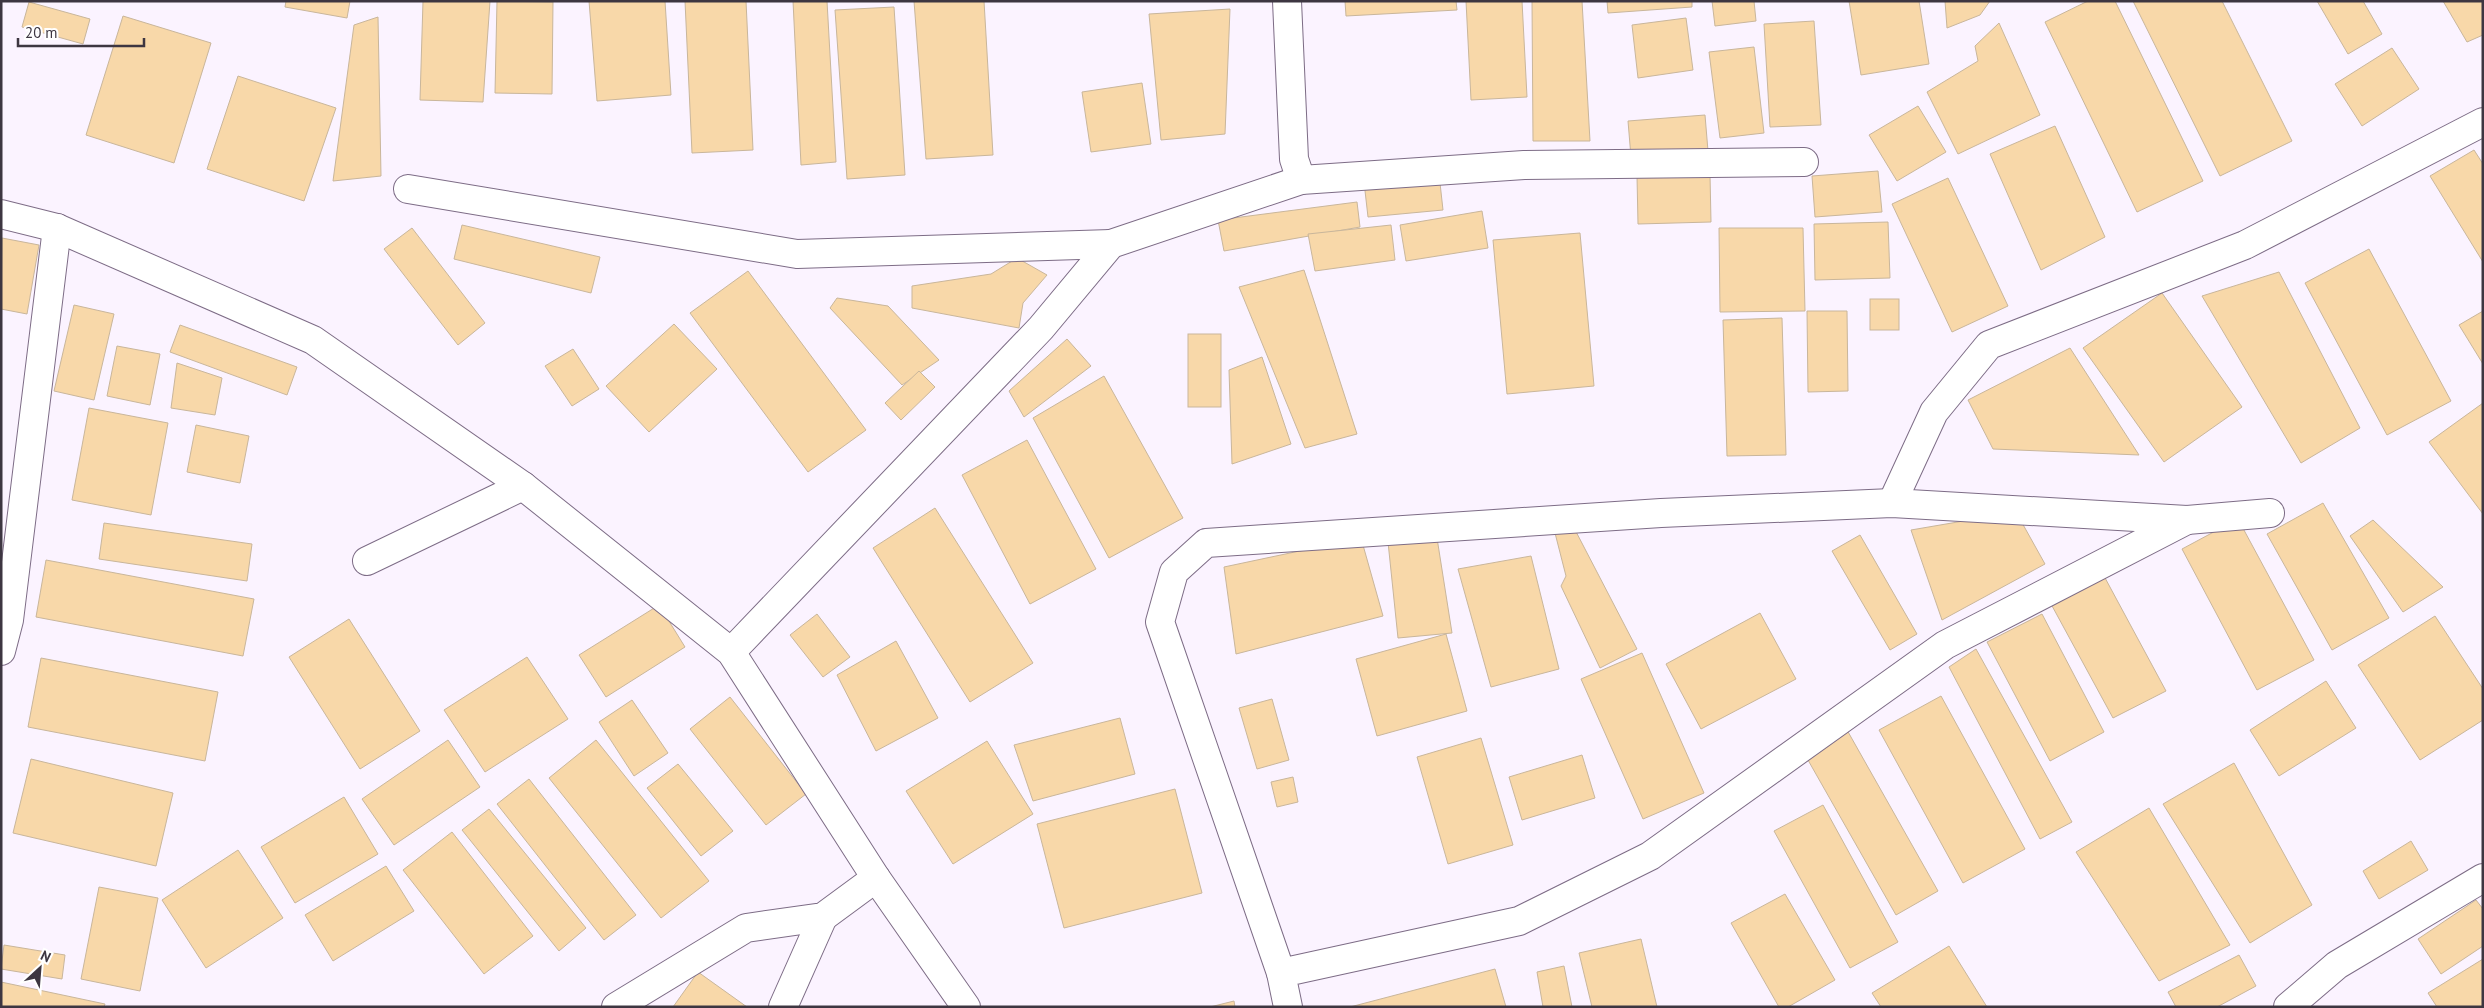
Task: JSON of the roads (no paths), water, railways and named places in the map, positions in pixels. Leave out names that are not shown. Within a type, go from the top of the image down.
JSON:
[{"type":"street","points":[[1287,1],[1294,159],[1302,180]]},
{"type":"street","points":[[1892,503],[1934,412],[1989,345],[2244,245],[2483,122]]},
{"type":"street","points":[[408,189],[797,254],[1111,244],[1302,180],[1524,165],[1804,162]]},
{"type":"street","points":[[1,214],[57,228],[313,340],[523,486],[731,652],[876,878],[966,1007]]},
{"type":"street","points":[[1,651],[9,620],[57,228]]},
{"type":"street","points":[[731,652],[1041,328],[1111,244]]},
{"type":"street","points":[[367,561],[523,486]]},
{"type":"street","points":[[1288,1007],[1281,973],[1160,622],[1174,572],[1206,543],[1661,514],[1892,503],[2187,520],[2270,513]]},
{"type":"street","points":[[1281,973],[1519,921],[1650,856],[1945,645],[2187,520]]},
{"type":"street","points":[[616,1007],[746,928],[823,917],[876,878]]},
{"type":"street","points":[[2288,1007],[2337,965],[2483,878]]},
{"type":"street","points":[[783,1007],[823,917]]}]
